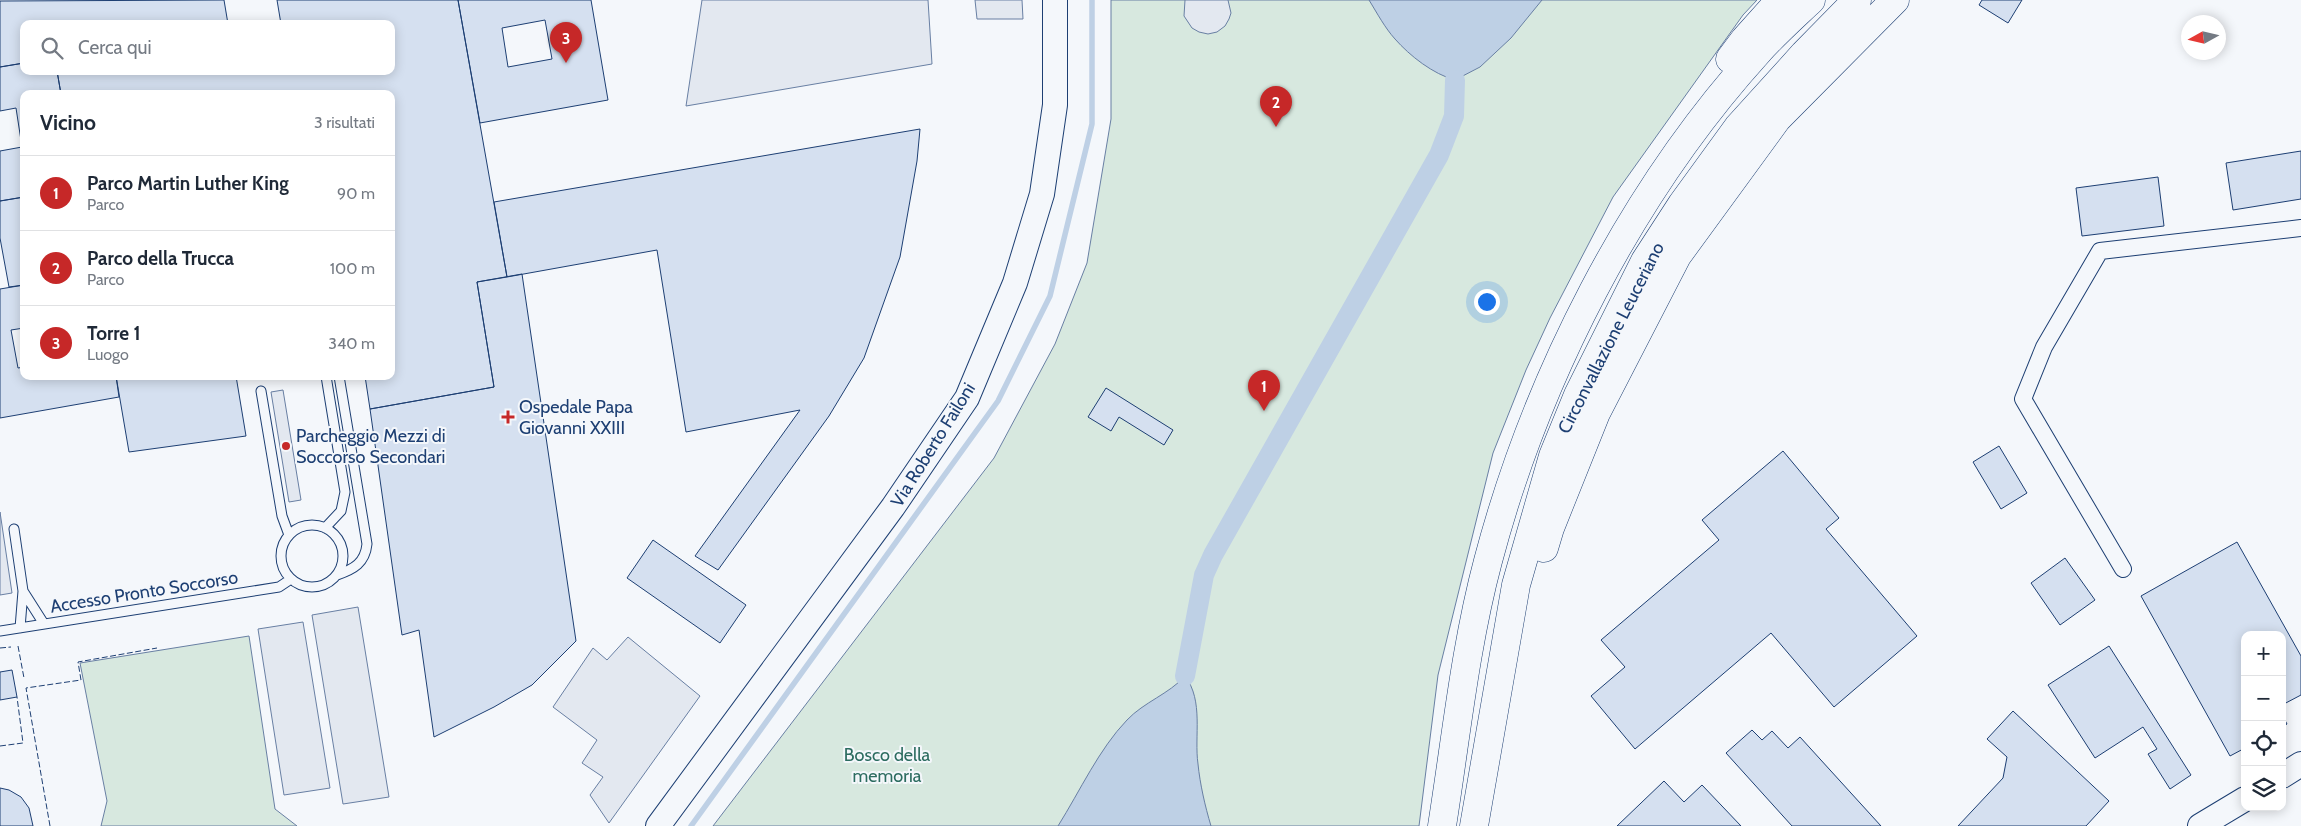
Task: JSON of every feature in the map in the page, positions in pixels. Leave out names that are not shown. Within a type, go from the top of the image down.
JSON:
[{"type":"highway","points":[[1618,242],[1636,189],[1744,39],[1780,0]]},
{"type":"highway","name":"Circonvallazione Leuceriano","points":[[1442,826],[1471,638],[1488,561],[1513,479],[1543,400],[1575,326],[1618,242],[1685,143],[1758,52],[1811,0]]},
{"type":"highway","name":"Circonvallazione Leuceriano","points":[[1474,826],[1516,585],[1553,456],[1578,395],[1645,261],[1682,204],[1738,127],[1804,54],[1857,0]]},
{"type":"highway","points":[[1503,653],[1527,611],[1550,528],[1596,413],[1677,256],[1776,119],[1895,0]]},
{"type":"street","name":"Via Roberto Failoni","points":[[658,826],[893,507],[967,398],[1015,283],[1042,194],[1055,105],[1055,0]]},
{"type":"street","points":[[2123,569],[2023,399],[2044,348],[2100,252],[2301,228]]},
{"type":"street","points":[[2286,773],[2301,764]]},
{"type":"street","points":[[2200,826],[2241,801]]},
{"type":"lane","points":[[325,528],[342,511],[345,492],[327,380]]},
{"type":"lane","points":[[337,574],[352,570],[361,563],[366,554],[367,544],[340,380]]},
{"type":"lane","points":[[261,391],[282,516],[289,535]]},
{"type":"lane","points":[[306,525],[325,528],[333,533],[342,548],[343,558],[337,574],[329,582],[320,586],[309,587],[291,579],[281,562],[284,543],[289,535],[306,525]]},
{"type":"lane","points":[[14,529],[23,591],[20,628]]},
{"type":"lane","name":"Accesso Pronto Soccorso","points":[[0,631],[280,587],[291,579]]},
{"type":"lane","points":[[23,591],[44,624]]},
{"type":"green space","name":"Bosco della memoria","points":[[1111,0],[1757,0],[1743,15],[1613,197],[1550,318],[1526,370],[1493,453],[1438,675],[1419,826],[713,826],[994,458],[1055,344],[1087,263],[1111,119]]},
{"type":"green space","points":[[249,636],[275,809],[297,826],[101,826],[107,801],[80,663]]},
{"type":"shaded area","points":[[702,0],[928,0],[932,64],[686,106]]},
{"type":"shaded area","points":[[975,0],[1022,0],[1023,19],[977,19]]},
{"type":"shaded area","points":[[1185,0],[1228,0],[1231,13],[1229,19],[1225,26],[1217,32],[1208,34],[1199,32],[1192,28],[1184,16]]},
{"type":"shaded area","name":"Parcheggio Mezzi di Soccorso Secondari","points":[[283,390],[301,500],[289,502],[271,392]]},
{"type":"shaded area","points":[[0,512],[12,593],[0,595]]},
{"type":"shaded area","points":[[358,607],[389,797],[343,804],[312,615]]},
{"type":"shaded area","points":[[303,622],[330,788],[284,795],[258,629]]},
{"type":"shaded area","points":[[628,637],[700,696],[609,823],[590,795],[603,777],[582,763],[597,740],[553,707],[593,648],[607,660]]},
{"type":"water","points":[[1369,0],[1542,0],[1511,38],[1480,67],[1455,80],[1430,69],[1408,52],[1388,30]]},
{"type":"water","points":[[1185,676],[1191,686],[1196,707],[1199,772],[1211,826],[1058,826],[1099,757],[1117,731],[1141,708],[1172,688]]},
{"type":"building","points":[[224,0],[227,20],[20,20],[20,64],[0,67],[0,1]]},
{"type":"building","points":[[277,0],[458,0],[507,277],[477,282],[494,387],[370,409],[366,380],[395,380],[395,90],[60,90],[58,75],[395,75],[395,20],[280,20]]},
{"type":"building","points":[[458,0],[591,0],[608,100],[480,123]],"holes":[[[545,20],[552,59],[508,67],[502,28]]]},
{"type":"building","points":[[1982,0],[2022,0],[2008,23],[1979,5]]},
{"type":"building","points":[[20,64],[20,75],[58,75],[60,90],[20,90],[20,134],[16,108],[0,111],[0,67]]},
{"type":"building","points":[[920,129],[917,161],[900,257],[864,358],[829,416],[718,570],[695,556],[800,410],[686,432],[657,250],[507,277],[494,202]]},
{"type":"building","points":[[20,147],[20,198],[0,201],[0,151]]},
{"type":"building","points":[[2301,151],[2301,199],[2233,210],[2226,163]]},
{"type":"building","points":[[2158,177],[2164,226],[2082,236],[2076,188]]},
{"type":"building","points":[[20,198],[20,286],[9,287],[0,238],[0,201]]},
{"type":"building","points":[[522,274],[576,641],[532,685],[494,707],[434,737],[419,630],[402,635],[370,409],[494,387],[477,282]]},
{"type":"building","points":[[20,286],[20,329],[11,330],[18,368],[20,368],[20,380],[117,380],[119,397],[0,418],[0,289]]},
{"type":"building","points":[[117,380],[237,380],[246,436],[129,452]]},
{"type":"building","points":[[1106,388],[1173,430],[1164,445],[1119,417],[1111,431],[1088,417]]},
{"type":"building","points":[[1999,446],[2027,493],[2001,509],[1973,462]]},
{"type":"building","points":[[1783,451],[1839,518],[1826,529],[1917,636],[1834,707],[1771,633],[1635,749],[1591,696],[1625,667],[1601,640],[1719,540],[1702,520]]},
{"type":"building","points":[[653,540],[746,605],[720,643],[627,578]]},
{"type":"building","points":[[2237,542],[2301,656],[2301,695],[2286,703],[2286,631],[2241,631],[2241,750],[2230,756],[2141,596]]},
{"type":"building","points":[[2065,558],[2095,600],[2060,625],[2031,583]]},
{"type":"building","points":[[2109,646],[2191,775],[2170,789],[2148,754],[2157,749],[2143,727],[2095,758],[2048,685]]},
{"type":"building","points":[[12,670],[17,697],[0,700],[0,672]]},
{"type":"building","points":[[2013,711],[2109,801],[2086,826],[1958,826],[2003,778],[2007,757],[1987,739]]},
{"type":"building","points":[[1752,730],[1762,740],[1772,731],[1788,748],[1800,737],[1881,826],[1792,826],[1726,753]]},
{"type":"building","points":[[1664,781],[1684,802],[1702,785],[1741,826],[1617,826]]},
{"type":"building","points":[[0,788],[9,790],[21,797],[29,808],[33,826],[0,826]]},
{"type":"waterway","points":[[691,826],[998,401],[1050,296],[1092,124],[1092,0]]},
{"type":"waterway","points":[[1185,676],[1204,575],[1213,555],[1439,155],[1454,116],[1455,80]]},
{"type":"fence","points":[[18,646],[24,678]]},
{"type":"fence","points":[[0,648],[11,647]]},
{"type":"fence","points":[[50,826],[26,688],[81,680],[78,662],[157,648]]},
{"type":"fence","points":[[0,746],[23,743],[17,697]]},
{"type":"place","name":"Torre 1","points":[[566,63]]},
{"type":"place","name":"Parco della Trucca","points":[[1276,127]]},
{"type":"place","name":"Parco Martin Luther King","points":[[1264,411]]},
{"type":"place","name":"Ospedale Papa Giovanni XXIII","points":[[508,417]]},
{"type":"place","name":"Parcheggio Mezzi di Soccorso Secondari","points":[[286,446]]}]
